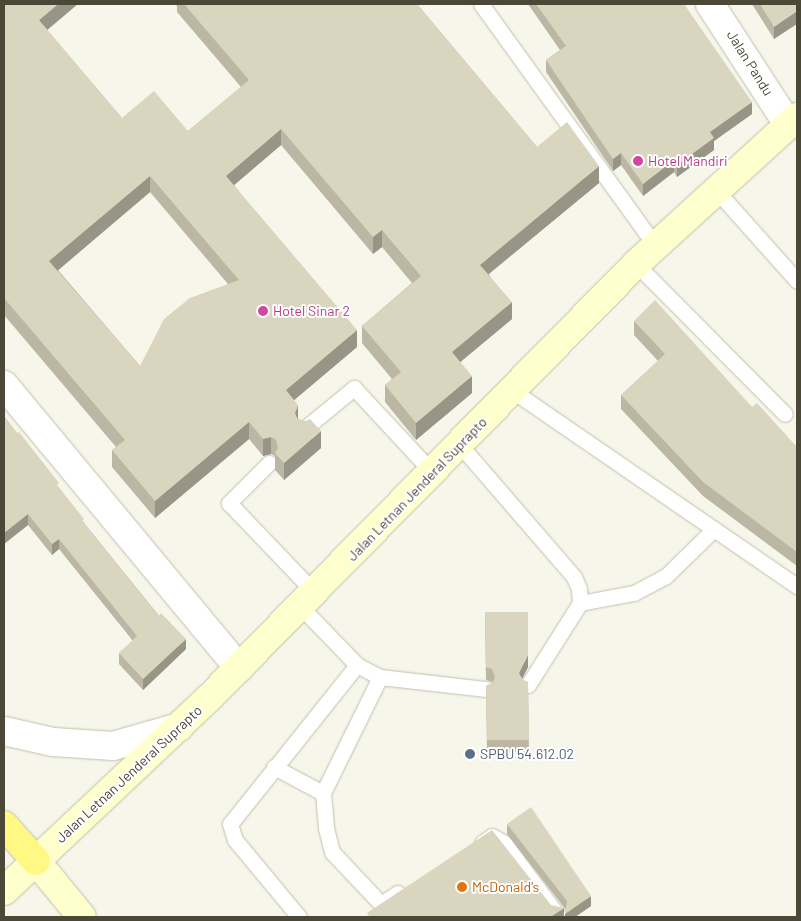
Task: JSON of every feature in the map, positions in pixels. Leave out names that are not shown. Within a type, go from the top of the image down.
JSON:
[{"type":"highway","points":[[4,825],[36,861]]},
{"type":"main road","name":"Jalan Letnan Jenderal Suprapto","points":[[4,891],[179,728],[308,600],[636,264],[792,120]]},
{"type":"main road","points":[[36,861],[82,917]]},
{"type":"street","name":"Jalan Pandu","points":[[710,4],[792,120]]},
{"type":"street","points":[[4,385],[239,668]]},
{"type":"street","points":[[4,731],[53,742],[113,746],[179,728]]},
{"type":"lane","points":[[481,4],[656,247]]},
{"type":"lane","points":[[716,190],[797,281]]},
{"type":"lane","points":[[636,264],[785,414]]},
{"type":"lane","points":[[304,429],[354,388],[433,473]]},
{"type":"lane","points":[[513,391],[797,586]]},
{"type":"lane","points":[[460,445],[574,577],[580,603],[528,685]]},
{"type":"lane","points":[[269,463],[228,503],[308,600],[357,665],[380,677],[486,689]]},
{"type":"lane","points":[[580,603],[634,592],[666,576],[714,529]]},
{"type":"lane","points":[[300,917],[230,832],[230,824],[274,766],[357,665]]},
{"type":"lane","points":[[380,677],[323,793],[332,852],[375,908],[413,885]]},
{"type":"lane","points":[[274,766],[323,793]]},
{"type":"lane","points":[[468,851],[492,836],[499,839],[559,917]]},
{"type":"building","points":[[4,4],[58,4],[39,20],[122,118],[154,91],[188,131],[249,80],[184,4],[417,4],[537,147],[567,122],[599,166],[480,265],[512,302],[452,352],[472,376],[416,423],[385,385],[401,372],[362,326],[421,276],[382,230],[373,237],[281,129],[226,176],[357,330],[286,390],[298,405],[295,413],[297,418],[305,421],[310,419],[321,431],[284,463],[275,453],[278,448],[276,440],[271,437],[263,439],[249,422],[155,501],[112,450],[125,440],[4,298]],"holes":[[[150,176],[239,280],[190,298],[164,319],[140,366],[49,261]]]},
{"type":"building","points":[[536,4],[684,4],[752,102],[710,132],[714,138],[677,165],[674,160],[643,184],[621,153],[613,159],[546,60],[566,46]]},
{"type":"building","points":[[760,4],[797,4],[797,11],[774,27]]},
{"type":"building","points":[[655,300],[752,407],[757,403],[797,445],[797,552],[703,482],[621,395],[665,354],[634,321]]},
{"type":"building","points":[[4,416],[59,483],[57,485],[84,519],[82,521],[159,616],[161,613],[186,639],[143,679],[119,653],[137,636],[59,539],[52,544],[28,514],[4,533]]},
{"type":"building","points":[[485,612],[528,612],[528,655],[519,673],[523,680],[528,682],[529,740],[487,740],[486,686],[493,682],[495,677],[492,669],[486,667]]},
{"type":"building","points":[[531,807],[591,896],[565,914],[567,901],[507,824]]},
{"type":"building","points":[[492,830],[551,905],[564,908],[550,917],[370,917],[367,913]]},
{"type":"place","name":"Hotel Mandiri","points":[[638,161]]},
{"type":"place","name":"Hotel Sinar 2","points":[[263,311]]},
{"type":"place","name":"SPBU 54.612.02","points":[[470,754]]},
{"type":"place","name":"McDonald's","points":[[462,887]]}]
